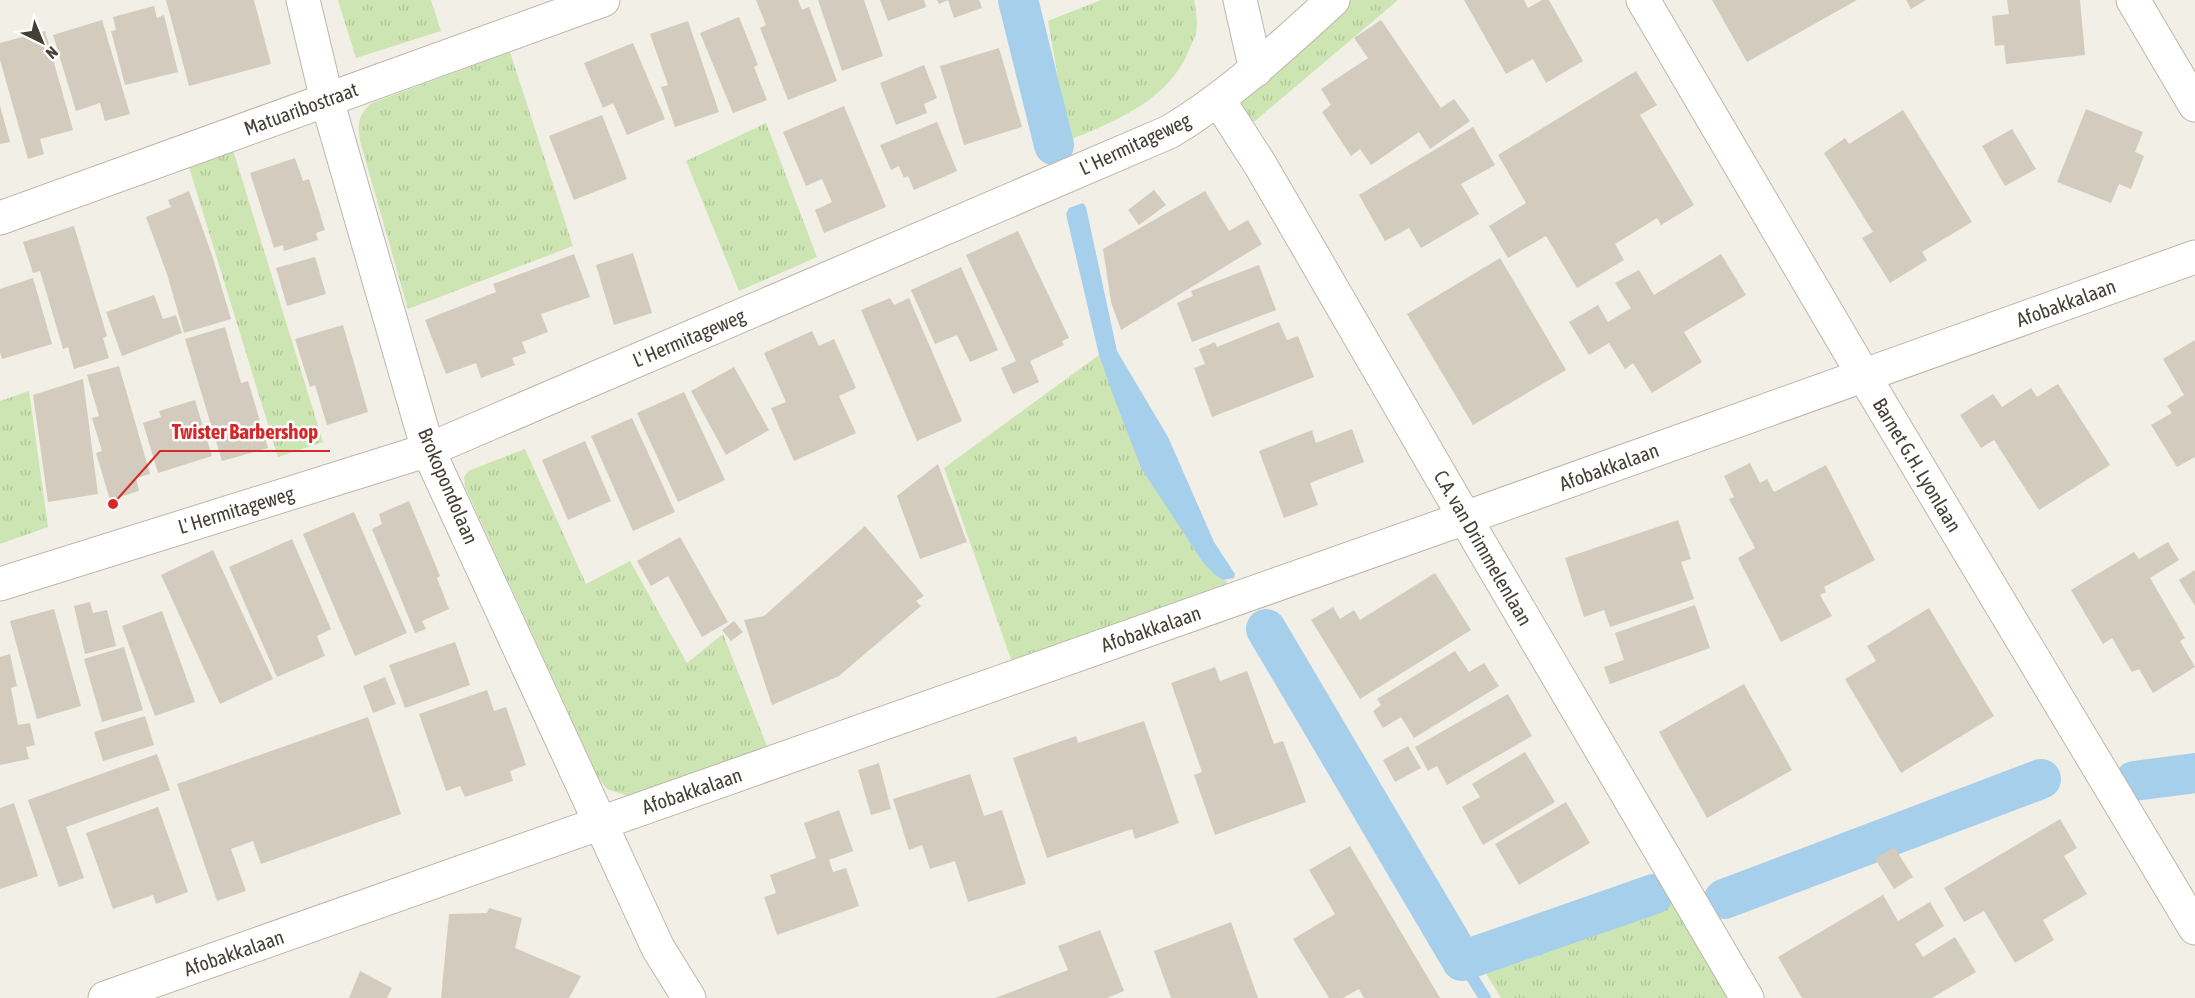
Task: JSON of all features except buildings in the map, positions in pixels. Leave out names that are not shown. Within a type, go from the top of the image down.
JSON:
[{"type":"street","name":"Brokopondolaan","points":[[303,0],[327,100],[428,450],[658,948],[689,998]]},
{"type":"street","name":"Matuaribostraat","points":[[0,218],[603,0]]},
{"type":"street","points":[[1240,0],[1256,70]]},
{"type":"street","name":"L' Hermitageweg","points":[[0,584],[428,450],[1169,132],[1194,117],[1256,70],[1333,0]]},
{"type":"street","name":"Barnet G.H. Lyonlaan","points":[[1642,0],[2195,928]]},
{"type":"street","points":[[2133,0],[2195,105]]},
{"type":"street","name":"C.A. van Drimmelenlaan","points":[[1218,99],[1261,166],[1747,998]]},
{"type":"street","name":"Afobakkalaan","points":[[105,998],[1465,518],[2195,257]]},
{"type":"street","name":"Brokopondolaan","points":[[658,948],[671,998]]},
{"type":"green space","points":[[338,0],[431,0],[441,31],[356,58]]},
{"type":"green space","points":[[1101,0],[1194,0],[1196,33],[1180,67],[1155,95],[1122,117],[1069,140],[1048,21]]},
{"type":"green space","points":[[1343,0],[1398,0],[1255,121],[1248,121],[1242,109],[1240,97]]},
{"type":"green space","points":[[510,52],[573,246],[408,309],[360,141],[361,116],[372,103]]},
{"type":"green space","points":[[766,123],[817,257],[739,291],[686,161]]},
{"type":"green space","points":[[233,150],[323,442],[278,457],[188,164]]},
{"type":"green space","points":[[1099,355],[1141,468],[1223,580],[1227,581],[1227,591],[1013,665],[944,468]]},
{"type":"green space","points":[[29,391],[48,527],[0,544],[0,401]]},
{"type":"green space","points":[[525,449],[586,584],[630,561],[687,663],[723,634],[770,754],[631,797],[607,789],[599,779],[465,487],[464,477],[468,471]]},
{"type":"green space","points":[[1676,901],[1735,998],[1501,998],[1479,962],[1613,914],[1625,924]]},
{"type":"water","points":[[1083,203],[1086,207],[1117,351],[1168,437],[1214,542],[1235,574],[1234,578],[1223,580],[1202,561],[1141,468],[1099,355],[1066,214],[1069,208]]},
{"type":"waterway","points":[[1018,0],[1054,145]]},
{"type":"waterway","points":[[1266,629],[1462,961],[1654,894]]},
{"type":"waterway","points":[[2134,781],[2195,773]]},
{"type":"waterway","points":[[1724,899],[2041,779]]},
{"type":"waterway","points":[[1462,961],[1485,998]]},
{"type":"place","name":"Twister Barbershop","points":[[113,504]]}]
